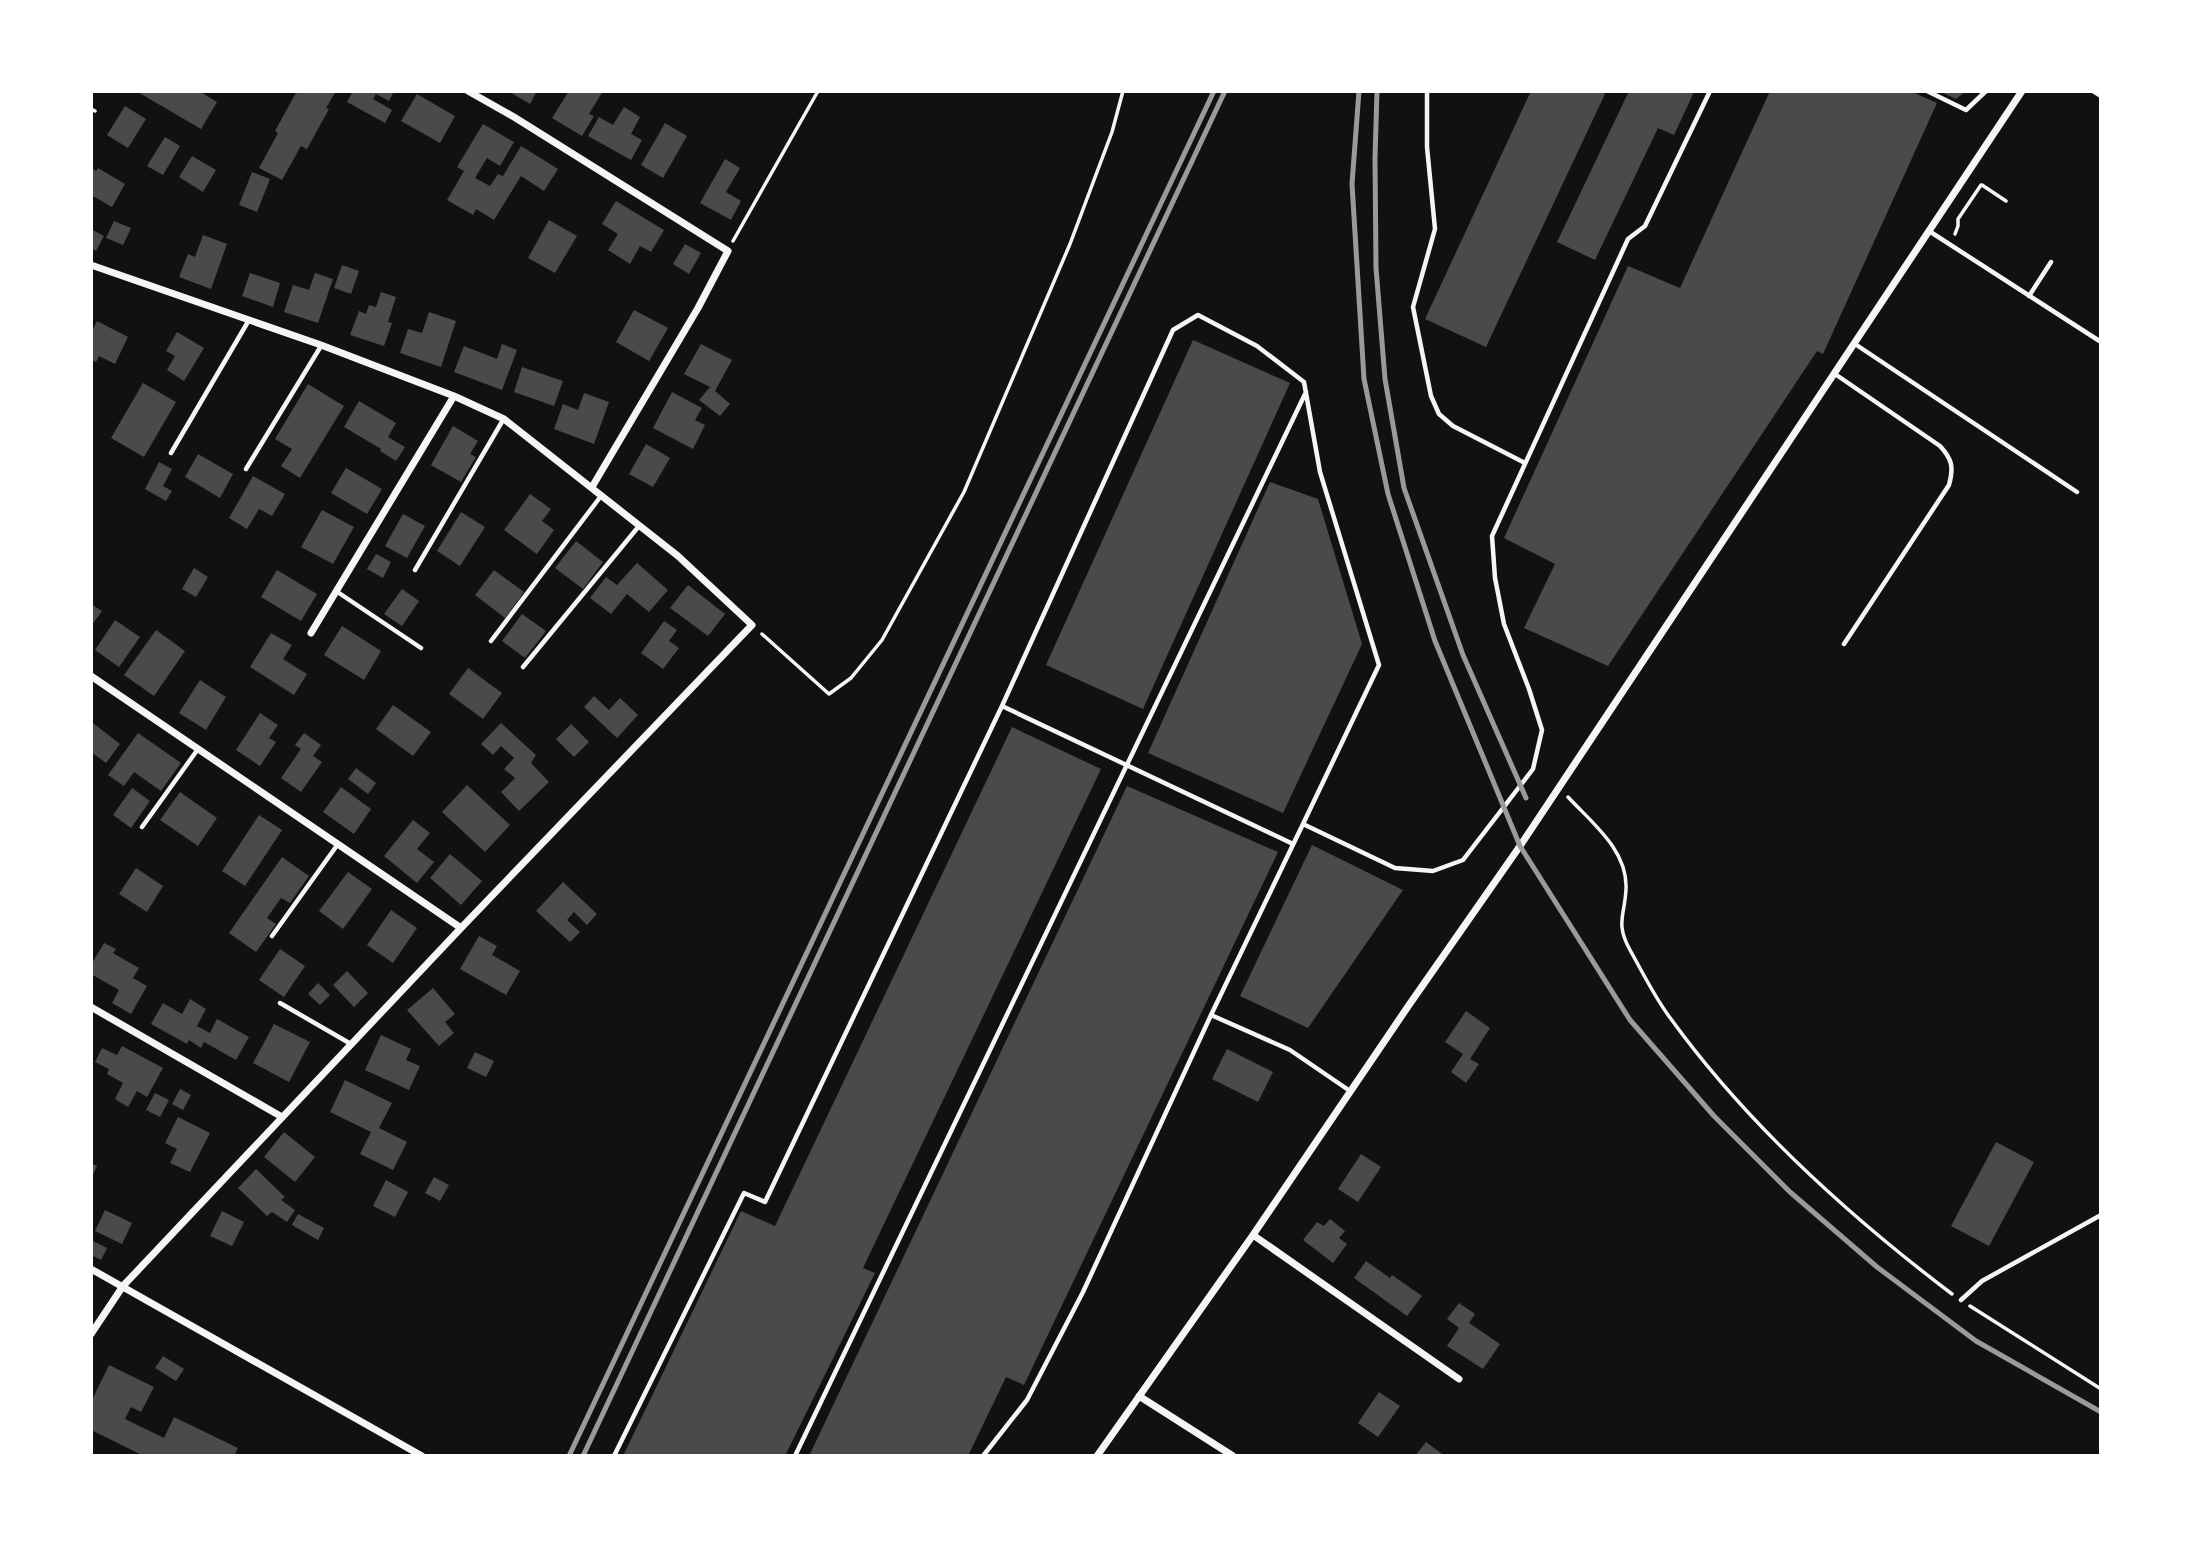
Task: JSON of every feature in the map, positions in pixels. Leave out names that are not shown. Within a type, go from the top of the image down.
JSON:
[{"type":"street","points":[[468,91],[727,251],[698,308],[592,487]]},
{"type":"street","points":[[1097,1456],[1253,1235],[1560,788],[2022,91]]},
{"type":"street","points":[[91,265],[321,345],[454,396],[504,419],[678,556],[752,625],[120,1284],[91,1334]]},
{"type":"street","points":[[311,633],[454,396]]},
{"type":"street","points":[[91,676],[461,928]]},
{"type":"street","points":[[91,1007],[282,1117]]},
{"type":"street","points":[[1253,1235],[1459,1379]]},
{"type":"street","points":[[91,1269],[422,1456]]},
{"type":"street","points":[[1139,1396],[1233,1456]]},
{"type":"lane","points":[[1427,91],[1427,147],[1435,229],[1413,307],[1431,396],[1439,414],[1453,426],[1525,463]]},
{"type":"lane","points":[[1303,824],[1395,868],[1433,872],[1463,860],[1533,769],[1542,730],[1504,624],[1495,578],[1492,536],[1629,239],[1645,226],[1710,91]]},
{"type":"lane","points":[[1927,91],[1966,110],[1986,91]]},
{"type":"lane","points":[[2093,91],[2101,96]]},
{"type":"lane","points":[[1929,231],[2101,342]]},
{"type":"lane","points":[[2029,296],[2051,262]]},
{"type":"lane","points":[[614,1456],[744,1193],[765,1202],[1002,706],[1173,330],[1198,315],[1257,345],[1304,382],[1320,472],[1379,666],[1211,1015],[1083,1292],[1027,1400],[983,1456]]},
{"type":"lane","points":[[171,453],[249,320]]},
{"type":"lane","points":[[1855,344],[2077,492]]},
{"type":"lane","points":[[246,469],[321,345]]},
{"type":"lane","points":[[1835,374],[1940,446],[1951,457],[1953,469],[1944,493],[1844,643]]},
{"type":"lane","points":[[794,1456],[1306,392]]},
{"type":"lane","points":[[415,570],[504,419]]},
{"type":"lane","points":[[491,641],[602,495]]},
{"type":"lane","points":[[523,667],[640,526]]},
{"type":"lane","points":[[335,591],[421,648]]},
{"type":"lane","points":[[1002,706],[1293,844]]},
{"type":"lane","points":[[142,827],[198,749]]},
{"type":"lane","points":[[272,936],[338,844]]},
{"type":"lane","points":[[280,1003],[351,1044]]},
{"type":"lane","points":[[1211,1015],[1290,1050],[1350,1091]]},
{"type":"lane","points":[[1961,1300],[1982,1280],[2101,1215]]},
{"type":"path","points":[[727,251],[818,91]]},
{"type":"path","points":[[752,625],[829,694],[851,678],[882,640],[964,492],[1070,244],[1112,132],[1123,91]]},
{"type":"path","points":[[1951,244],[1958,219],[1981,185],[2006,201]]},
{"type":"path","points":[[1560,788],[1616,849],[1624,868],[1626,888],[1621,929],[1628,946],[1677,1027],[1731,1094],[1834,1198],[1914,1265],[1961,1300],[2101,1389]]},
{"type":"building","points":[[136,91],[199,91],[217,102],[201,129]]},
{"type":"building","points":[[297,91],[302,94],[303,91],[336,91],[307,149],[301,146],[282,180],[259,168]]},
{"type":"building","points":[[353,91],[394,91],[389,101],[376,94],[373,99],[392,110],[385,123],[347,102]]},
{"type":"building","points":[[508,91],[537,91],[530,104]]},
{"type":"building","points":[[569,91],[603,91],[589,114],[594,116],[582,136],[552,118]]},
{"type":"building","points":[[1531,91],[1598,91],[1605,94],[1486,347],[1425,319]]},
{"type":"building","points":[[1629,91],[1694,92],[1674,135],[1658,128],[1595,260],[1557,242]]},
{"type":"building","points":[[1770,91],[1910,91],[1937,103],[1823,354],[1817,351],[1608,666],[1524,628],[1555,564],[1504,538],[1628,266],[1680,288]]},
{"type":"building","points":[[1939,91],[1966,91],[1956,99]]},
{"type":"building","points":[[417,94],[455,116],[440,143],[401,121]]},
{"type":"building","points":[[125,106],[146,119],[128,148],[107,135]]},
{"type":"building","points":[[624,107],[640,117],[631,134],[642,140],[631,160],[588,136],[599,117],[613,125]]},
{"type":"building","points":[[665,123],[687,136],[663,178],[641,165]]},
{"type":"building","points":[[483,124],[514,142],[500,166],[487,158],[475,178],[490,186],[498,174],[503,176],[521,146],[558,169],[544,191],[521,176],[494,220],[476,209],[473,215],[447,200],[464,171],[457,167]]},
{"type":"building","points":[[165,137],[180,146],[163,175],[147,166]]},
{"type":"building","points":[[192,156],[216,170],[203,192],[179,177]]},
{"type":"building","points":[[725,159],[740,168],[726,192],[741,201],[731,220],[700,203]]},
{"type":"building","points":[[91,168],[96,171],[98,168],[125,184],[112,207],[91,195]]},
{"type":"building","points":[[252,172],[270,179],[257,212],[239,205]]},
{"type":"building","points":[[616,201],[664,230],[651,252],[640,246],[630,264],[608,250],[618,234],[602,224]]},
{"type":"building","points":[[549,220],[577,236],[555,273],[528,258]]},
{"type":"building","points":[[114,221],[131,228],[123,245],[106,238]]},
{"type":"building","points":[[91,229],[104,236],[96,251],[91,248]]},
{"type":"building","points":[[203,235],[227,244],[211,289],[179,277],[188,254],[195,257]]},
{"type":"building","points":[[685,244],[701,253],[689,274],[673,264]]},
{"type":"building","points":[[342,265],[359,271],[351,294],[334,288]]},
{"type":"building","points":[[250,273],[280,283],[273,307],[242,296]]},
{"type":"building","points":[[315,273],[333,279],[318,323],[284,312],[293,285],[309,290]]},
{"type":"building","points":[[381,292],[396,297],[388,322],[392,323],[384,346],[350,335],[359,311],[366,314],[369,305],[376,307]]},
{"type":"building","points":[[634,310],[668,328],[649,361],[616,342]]},
{"type":"building","points":[[429,312],[456,321],[441,367],[400,353],[408,329],[422,333]]},
{"type":"building","points":[[97,321],[128,337],[115,364],[99,356],[96,362],[91,360],[91,333]]},
{"type":"building","points":[[177,332],[204,348],[184,381],[167,370],[175,356],[166,351]]},
{"type":"building","points":[[1193,340],[1290,383],[1143,709],[1046,665]]},
{"type":"building","points":[[502,344],[517,350],[502,390],[454,372],[464,346],[497,359]]},
{"type":"building","points":[[701,344],[732,360],[715,391],[730,404],[720,416],[699,400],[710,387],[684,374]]},
{"type":"building","points":[[522,367],[563,381],[554,406],[514,392]]},
{"type":"building","points":[[143,383],[176,402],[144,457],[111,438]]},
{"type":"building","points":[[308,384],[344,406],[300,478],[281,466],[292,449],[275,439]]},
{"type":"building","points":[[672,392],[702,408],[695,420],[705,425],[693,449],[653,428]]},
{"type":"building","points":[[584,393],[609,402],[594,444],[554,429],[563,404],[578,410]]},
{"type":"building","points":[[359,401],[396,423],[388,437],[405,447],[396,461],[344,427]]},
{"type":"building","points":[[453,426],[478,441],[470,454],[476,457],[461,482],[431,465]]},
{"type":"building","points":[[646,444],[670,458],[653,487],[629,474]]},
{"type":"building","points":[[198,454],[233,474],[220,498],[185,477]]},
{"type":"building","points":[[159,462],[172,469],[163,486],[172,491],[166,501],[145,489]]},
{"type":"building","points":[[346,468],[382,489],[367,514],[331,493]]},
{"type":"building","points":[[253,476],[285,494],[272,516],[259,509],[247,529],[229,518]]},
{"type":"building","points":[[1270,482],[1318,499],[1362,644],[1283,813],[1148,753]]},
{"type":"building","points":[[530,494],[551,509],[542,521],[554,530],[537,554],[504,530]]},
{"type":"building","points":[[322,510],[354,527],[333,564],[301,547]]},
{"type":"building","points":[[461,512],[485,527],[460,566],[437,551]]},
{"type":"building","points":[[403,514],[425,526],[407,558],[385,546]]},
{"type":"building","points":[[576,541],[603,562],[583,589],[555,568]]},
{"type":"building","points":[[376,554],[391,562],[383,578],[367,569]]},
{"type":"building","points":[[637,563],[668,590],[649,612],[627,594],[611,614],[590,598],[606,577],[617,585]]},
{"type":"building","points":[[194,568],[208,577],[196,597],[182,589]]},
{"type":"building","points":[[277,570],[317,594],[301,621],[261,597]]},
{"type":"building","points":[[494,570],[524,592],[505,618],[475,595]]},
{"type":"building","points":[[688,585],[725,614],[708,636],[670,608]]},
{"type":"building","points":[[402,589],[419,601],[402,626],[384,614]]},
{"type":"building","points":[[91,604],[102,611],[91,626]]},
{"type":"building","points":[[522,614],[546,631],[525,658],[502,641]]},
{"type":"building","points":[[115,620],[140,637],[119,667],[95,650]]},
{"type":"building","points":[[664,621],[677,630],[669,641],[679,648],[663,669],[641,653]]},
{"type":"building","points":[[342,626],[381,651],[364,680],[324,655]]},
{"type":"building","points":[[156,630],[185,651],[154,696],[124,675]]},
{"type":"building","points":[[271,633],[292,645],[283,659],[307,674],[294,695],[250,667]]},
{"type":"building","points":[[468,668],[502,693],[483,719],[449,694]]},
{"type":"building","points":[[200,680],[226,697],[206,730],[179,713]]},
{"type":"building","points":[[594,696],[609,710],[620,698],[638,715],[617,738],[584,707]]},
{"type":"building","points":[[393,705],[431,732],[413,756],[376,729]]},
{"type":"building","points":[[260,713],[278,725],[269,738],[276,742],[260,766],[236,750]]},
{"type":"building","points":[[93,723],[120,744],[106,763],[91,752]]},
{"type":"building","points":[[501,723],[536,755],[531,763],[549,782],[519,811],[501,792],[515,778],[504,769],[514,758],[501,746],[493,755],[481,744]]},
{"type":"building","points":[[571,724],[589,742],[574,757],[556,739]]},
{"type":"building","points":[[1012,727],[1101,769],[863,1268],[875,1273],[785,1456],[623,1456],[741,1211],[775,1226]]},
{"type":"building","points":[[138,733],[181,763],[161,791],[134,772],[124,786],[108,775]]},
{"type":"building","points":[[304,733],[321,745],[313,756],[322,762],[301,792],[281,778],[301,749],[295,745]]},
{"type":"building","points":[[356,768],[376,783],[368,794],[348,779]]},
{"type":"building","points":[[467,785],[510,825],[485,852],[442,812]]},
{"type":"building","points":[[1127,786],[1278,852],[1024,1385],[1006,1377],[968,1456],[809,1456]]},
{"type":"building","points":[[341,787],[371,809],[354,834],[323,812]]},
{"type":"building","points":[[132,788],[150,801],[131,828],[113,815]]},
{"type":"building","points":[[180,792],[217,818],[198,846],[160,820]]},
{"type":"building","points":[[259,815],[282,830],[245,886],[222,871]]},
{"type":"building","points":[[413,820],[430,833],[417,849],[434,862],[417,883],[384,856]]},
{"type":"building","points":[[1312,845],[1403,890],[1308,1028],[1240,996]]},
{"type":"building","points":[[450,854],[482,881],[461,905],[430,878]]},
{"type":"building","points":[[282,857],[309,876],[290,903],[281,898],[267,918],[276,924],[256,952],[229,933]]},
{"type":"building","points":[[136,868],[163,886],[147,912],[119,894]]},
{"type":"building","points":[[348,872],[372,889],[343,929],[319,911]]},
{"type":"building","points":[[563,882],[597,914],[587,925],[574,912],[567,920],[580,932],[570,942],[536,911]]},
{"type":"building","points":[[391,910],[417,928],[393,963],[367,945]]},
{"type":"building","points":[[479,936],[497,946],[492,955],[520,971],[506,995],[460,969]]},
{"type":"building","points":[[104,943],[116,949],[113,953],[139,968],[133,978],[147,986],[131,1014],[112,1003],[119,990],[91,974],[91,965]]},
{"type":"building","points":[[280,949],[305,966],[284,997],[259,980]]},
{"type":"building","points":[[347,971],[368,993],[354,1007],[333,985]]},
{"type":"building","points":[[318,983],[330,995],[320,1005],[308,994]]},
{"type":"building","points":[[433,988],[455,1014],[445,1022],[454,1033],[439,1046],[407,1010]]},
{"type":"building","points":[[190,999],[206,1009],[197,1026],[210,1033],[217,1019],[249,1037],[236,1060],[204,1042],[201,1048],[189,1040],[187,1044],[151,1024],[163,1003],[182,1014]]},
{"type":"building","points":[[1466,1011],[1490,1028],[1470,1059],[1479,1064],[1466,1083],[1451,1072],[1463,1054],[1445,1042]]},
{"type":"building","points":[[274,1024],[310,1042],[289,1082],[253,1063]]},
{"type":"building","points":[[381,1035],[411,1049],[406,1060],[420,1066],[409,1090],[365,1070]]},
{"type":"building","points":[[122,1046],[163,1068],[147,1097],[137,1091],[128,1107],[115,1099],[123,1083],[107,1074],[109,1069],[95,1062],[102,1048],[117,1055]]},
{"type":"building","points":[[1227,1049],[1273,1072],[1258,1102],[1212,1079]]},
{"type":"building","points":[[475,1052],[494,1061],[486,1077],[467,1068]]},
{"type":"building","points":[[345,1080],[392,1103],[379,1128],[407,1142],[393,1170],[360,1154],[371,1132],[330,1112]]},
{"type":"building","points":[[180,1089],[191,1095],[183,1110],[172,1104]]},
{"type":"building","points":[[155,1093],[169,1100],[160,1117],[146,1110]]},
{"type":"building","points":[[178,1117],[210,1133],[190,1172],[170,1163],[177,1149],[165,1143]]},
{"type":"building","points":[[284,1132],[315,1157],[295,1182],[264,1157]]},
{"type":"building","points":[[1996,1142],[2034,1162],[1989,1246],[1951,1226]]},
{"type":"building","points":[[1361,1154],[1381,1167],[1358,1202],[1338,1189]]},
{"type":"building","points":[[91,1163],[97,1166],[91,1179]]},
{"type":"building","points":[[256,1169],[285,1197],[281,1200],[295,1210],[287,1222],[272,1212],[267,1216],[238,1188]]},
{"type":"building","points":[[434,1177],[449,1185],[440,1201],[425,1193]]},
{"type":"building","points":[[386,1180],[408,1192],[395,1217],[373,1206]]},
{"type":"building","points":[[105,1210],[132,1223],[122,1244],[95,1231]]},
{"type":"building","points":[[222,1211],[244,1222],[232,1246],[210,1236]]},
{"type":"building","points":[[298,1214],[324,1228],[318,1240],[292,1225]]},
{"type":"building","points":[[1330,1219],[1345,1231],[1339,1238],[1347,1244],[1333,1263],[1303,1240],[1317,1222],[1324,1226]]},
{"type":"building","points":[[91,1240],[107,1248],[101,1260],[91,1255]]},
{"type":"building","points":[[1366,1261],[1422,1296],[1407,1316],[1354,1278]]},
{"type":"building","points":[[1459,1303],[1475,1314],[1469,1323],[1500,1344],[1483,1369],[1447,1346],[1459,1328],[1447,1319]]},
{"type":"building","points":[[163,1356],[184,1369],[176,1381],[155,1368]]},
{"type":"building","points":[[109,1365],[154,1387],[141,1412],[131,1407],[125,1419],[164,1438],[174,1417],[238,1448],[234,1456],[144,1456],[91,1430],[91,1402]]},
{"type":"building","points":[[1379,1392],[1400,1406],[1378,1437],[1358,1423]]},
{"type":"building","points":[[1426,1442],[1445,1456],[1415,1456]]},
{"type":"railway","points":[[569,1456],[1214,91]]},
{"type":"railway","points":[[583,1456],[1225,91]]},
{"type":"railway","points":[[1359,91],[1352,184],[1364,379],[1388,494],[1435,641],[1520,846],[1630,1020],[1714,1116],[1790,1192],[1877,1267],[1976,1341],[2101,1412]]},
{"type":"railway","points":[[1377,91],[1376,268],[1385,379],[1404,488],[1463,655],[1526,798]]}]
